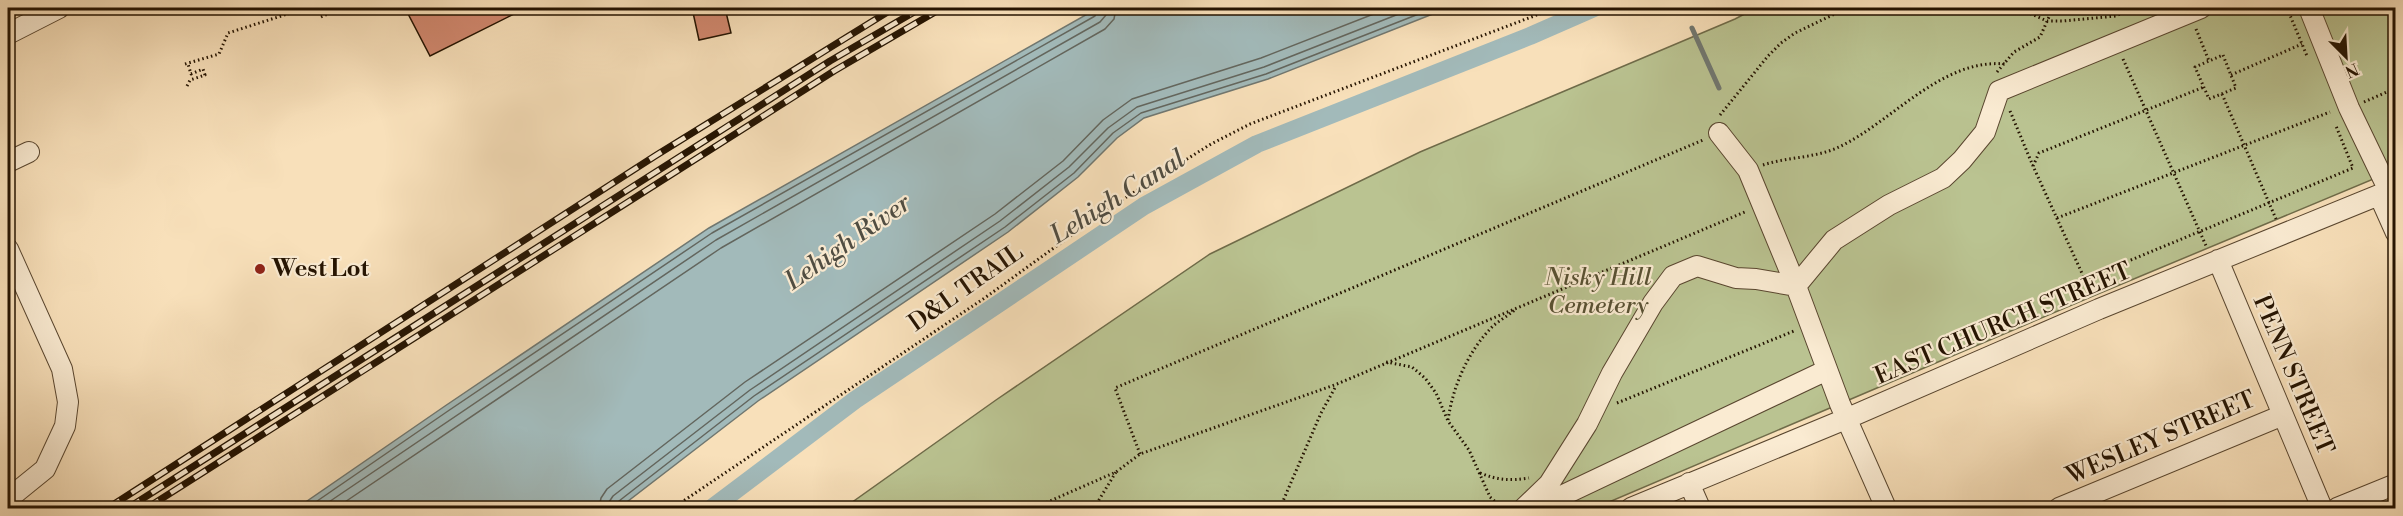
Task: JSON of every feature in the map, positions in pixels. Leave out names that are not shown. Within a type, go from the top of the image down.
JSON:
[{"type":"street","points":[[8,34],[59,8]]},
{"type":"street","points":[[2309,8],[2349,108],[2388,192],[2396,233]]},
{"type":"street","points":[[1796,286],[1834,240],[1889,205],[1943,178],[1985,132],[1999,91],[2195,10]]},
{"type":"street","points":[[1719,133],[1748,170],[1796,286],[1827,370],[1886,508]]},
{"type":"street","points":[[8,162],[30,152]]},
{"type":"street","name":"EAST CHURCH STREET","points":[[1631,508],[1848,418],[2099,309],[2388,192]]},
{"type":"street","points":[[8,249],[62,369],[68,402],[65,426],[45,469],[8,499]]},
{"type":"street","name":"PENN STREET","points":[[2218,260],[2322,508]]},
{"type":"street","points":[[1524,508],[1549,484],[1557,472],[1593,413],[1612,373],[1653,303],[1673,276],[1696,266],[1736,278],[1796,286]]},
{"type":"street","points":[[1536,508],[1827,370]]},
{"type":"street","name":"WESLEY STREET","points":[[2059,508],[2283,415]]},
{"type":"street","points":[[1689,483],[1700,508]]},
{"type":"street","points":[[2337,508],[2396,484]]},
{"type":"path","points":[[187,86],[190,80],[205,75],[202,69],[191,74],[186,64],[219,54],[228,33],[306,8]]},
{"type":"path","points":[[321,17],[341,8]]},
{"type":"path","name":"D&L TRAIL","points":[[673,508],[986,297],[1109,208],[1211,144],[1250,124],[1555,8]]},
{"type":"path","points":[[1140,454],[1115,388],[1719,133],[1718,118],[1723,110],[1768,56],[1795,33],[1846,8]]},
{"type":"path","points":[[2018,8],[2047,21],[2116,16],[2131,8]]},
{"type":"path","points":[[2053,8],[2040,37],[2014,52],[1997,72],[1999,91],[2099,309]]},
{"type":"path","points":[[2287,8],[2310,63]]},
{"type":"path","points":[[2195,10],[2209,61]]},
{"type":"path","points":[[2116,42],[2207,249],[2218,260]]},
{"type":"path","points":[[2231,75],[2302,44]]},
{"type":"path","points":[[2223,55],[2236,88],[2209,99],[2195,67],[2209,61],[2223,55]]},
{"type":"path","points":[[1748,170],[1778,160],[1836,149],[1859,138],[1880,120],[1954,72],[1972,65],[1990,62],[2004,64]]},
{"type":"path","points":[[2033,166],[2039,153],[2204,87]]},
{"type":"path","points":[[2349,108],[2396,88]]},
{"type":"path","points":[[2222,94],[2283,234]]},
{"type":"path","points":[[2057,218],[2330,112],[2326,103]]},
{"type":"path","points":[[2085,279],[2353,168],[2334,122]]},
{"type":"path","points":[[1034,508],[1116,472],[1140,454],[1336,384],[1763,204]]},
{"type":"path","points":[[1448,421],[1451,399],[1458,378],[1493,327],[1520,306]]},
{"type":"path","points":[[1593,413],[1810,325]]},
{"type":"path","points":[[1386,362],[1412,368],[1425,378],[1437,393],[1448,421],[1469,450],[1490,497],[1502,508]]},
{"type":"path","points":[[1280,508],[1336,384]]},
{"type":"path","points":[[1094,508],[1116,472]]},
{"type":"path","points":[[1480,473],[1494,479],[1512,481],[1557,472]]},
{"type":"green space","name":"Nisky Hill Cemetery","points":[[1756,8],[2395,8],[2395,170],[1595,508],[844,508],[996,400],[1210,254],[1420,152],[1735,19]]},
{"type":"water","name":"Lehigh River","points":[[1098,8],[1448,8],[1268,79],[1144,118],[1117,138],[1078,177],[1008,232],[758,401],[619,508],[297,508],[709,228]]},
{"type":"building","points":[[405,8],[526,8],[430,56]]},
{"type":"building","points":[[692,8],[725,8],[731,33],[699,40]]},
{"type":"waterway","name":"Lehigh Canal","points":[[712,508],[855,400],[1144,206],[1257,144],[1530,36],[1594,8]]},
{"type":"waterway","points":[[1692,28],[1719,88]]},
{"type":"railway","points":[[108,508],[655,156],[894,8]]},
{"type":"railway","points":[[128,508],[830,61],[921,8]]},
{"type":"railway","points":[[147,508],[834,71],[942,8]]},
{"type":"place","name":"West Lot","points":[[260,269]]}]
